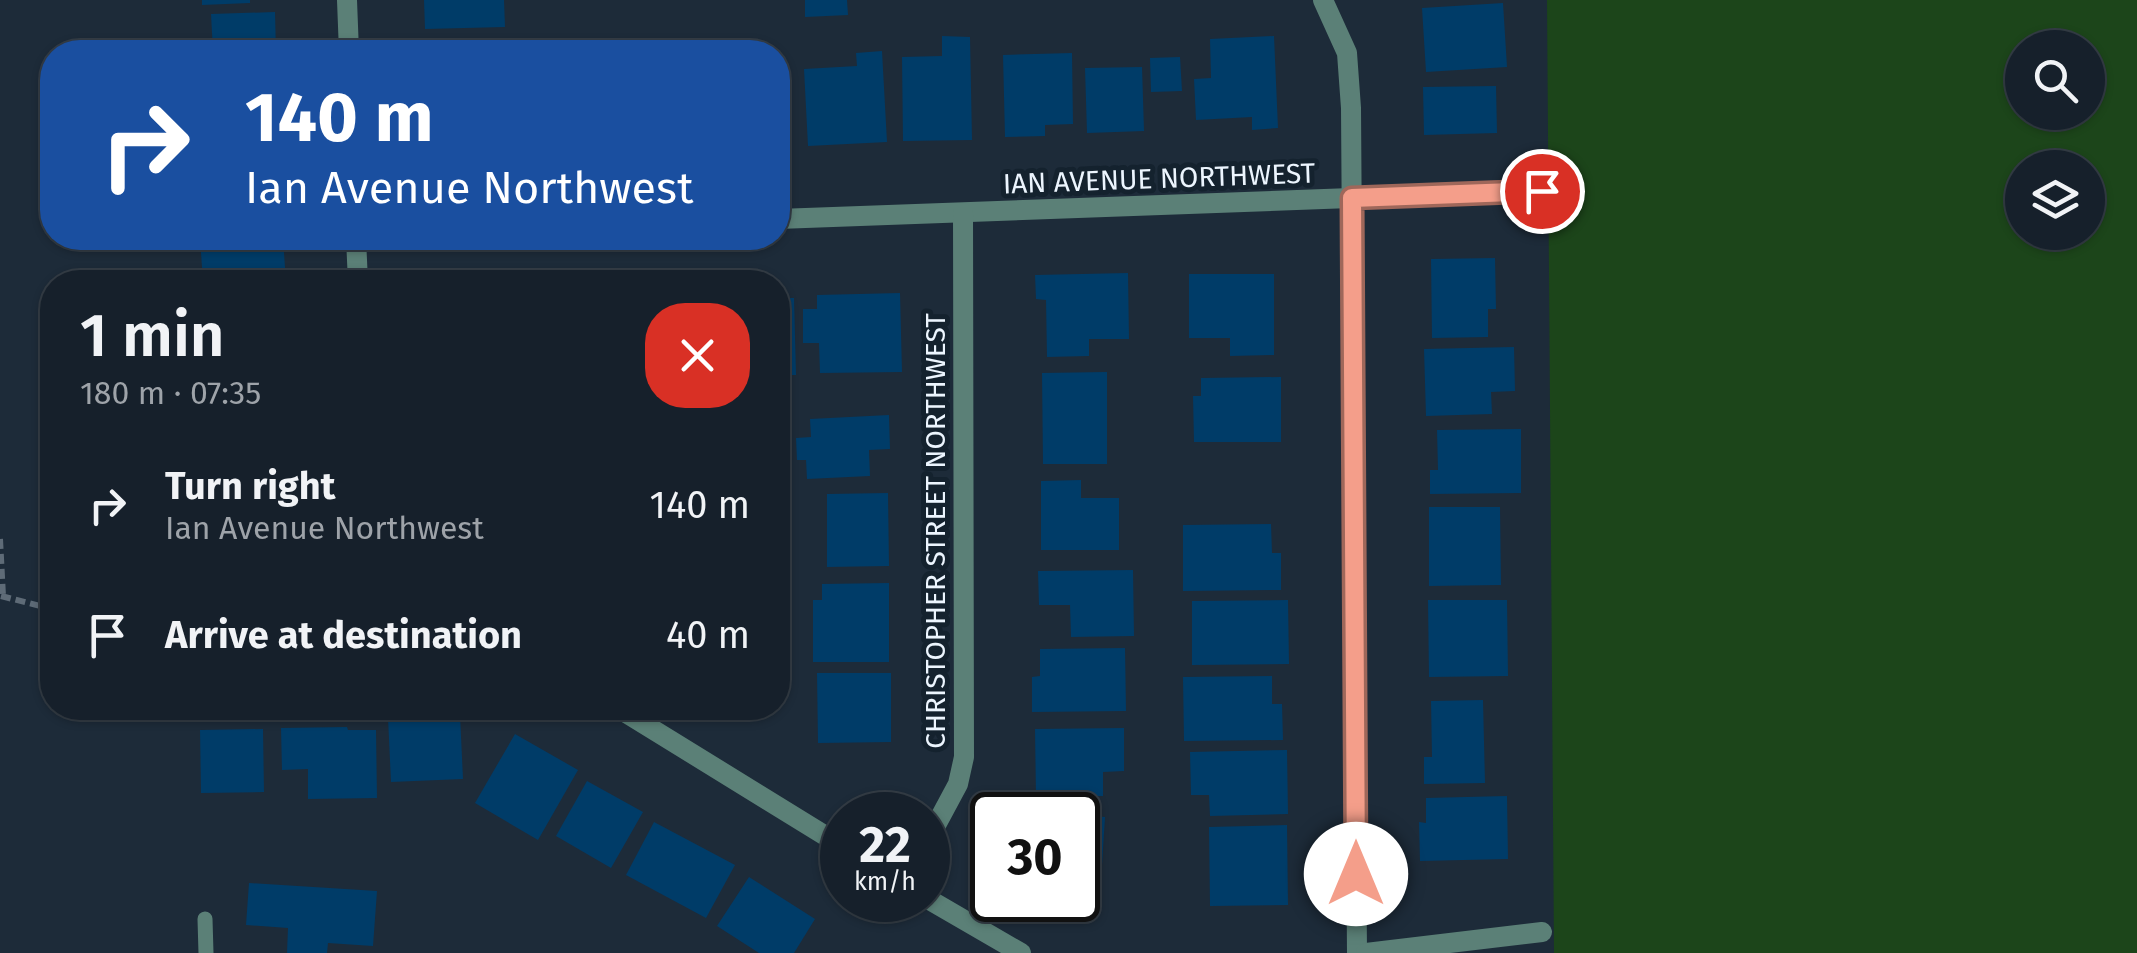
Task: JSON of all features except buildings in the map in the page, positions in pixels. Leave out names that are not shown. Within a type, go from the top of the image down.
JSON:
[{"type":"street","points":[[347,0],[349,40]]},
{"type":"street","points":[[1323,0],[1347,53],[1352,198],[1357,953]]},
{"type":"street","name":"IAN AVENUE NORTHWEST","points":[[790,219],[1542,191]]},
{"type":"street","name":"CHRISTOPHER STREET NORTHWEST","points":[[950,799],[964,757],[962,213]]},
{"type":"street","points":[[637,720],[820,832]]},
{"type":"street","points":[[950,912],[1021,953]]},
{"type":"street","points":[[1366,953],[1542,932]]},
{"type":"lane","points":[[205,919],[206,953]]},
{"type":"path","points":[[0,540],[1,596],[40,606]]},
{"type":"green space","points":[[1547,0],[2137,0],[2137,953],[1554,953]]},
{"type":"route","points":[[1356,874],[1352,198],[1542,191]]}]
